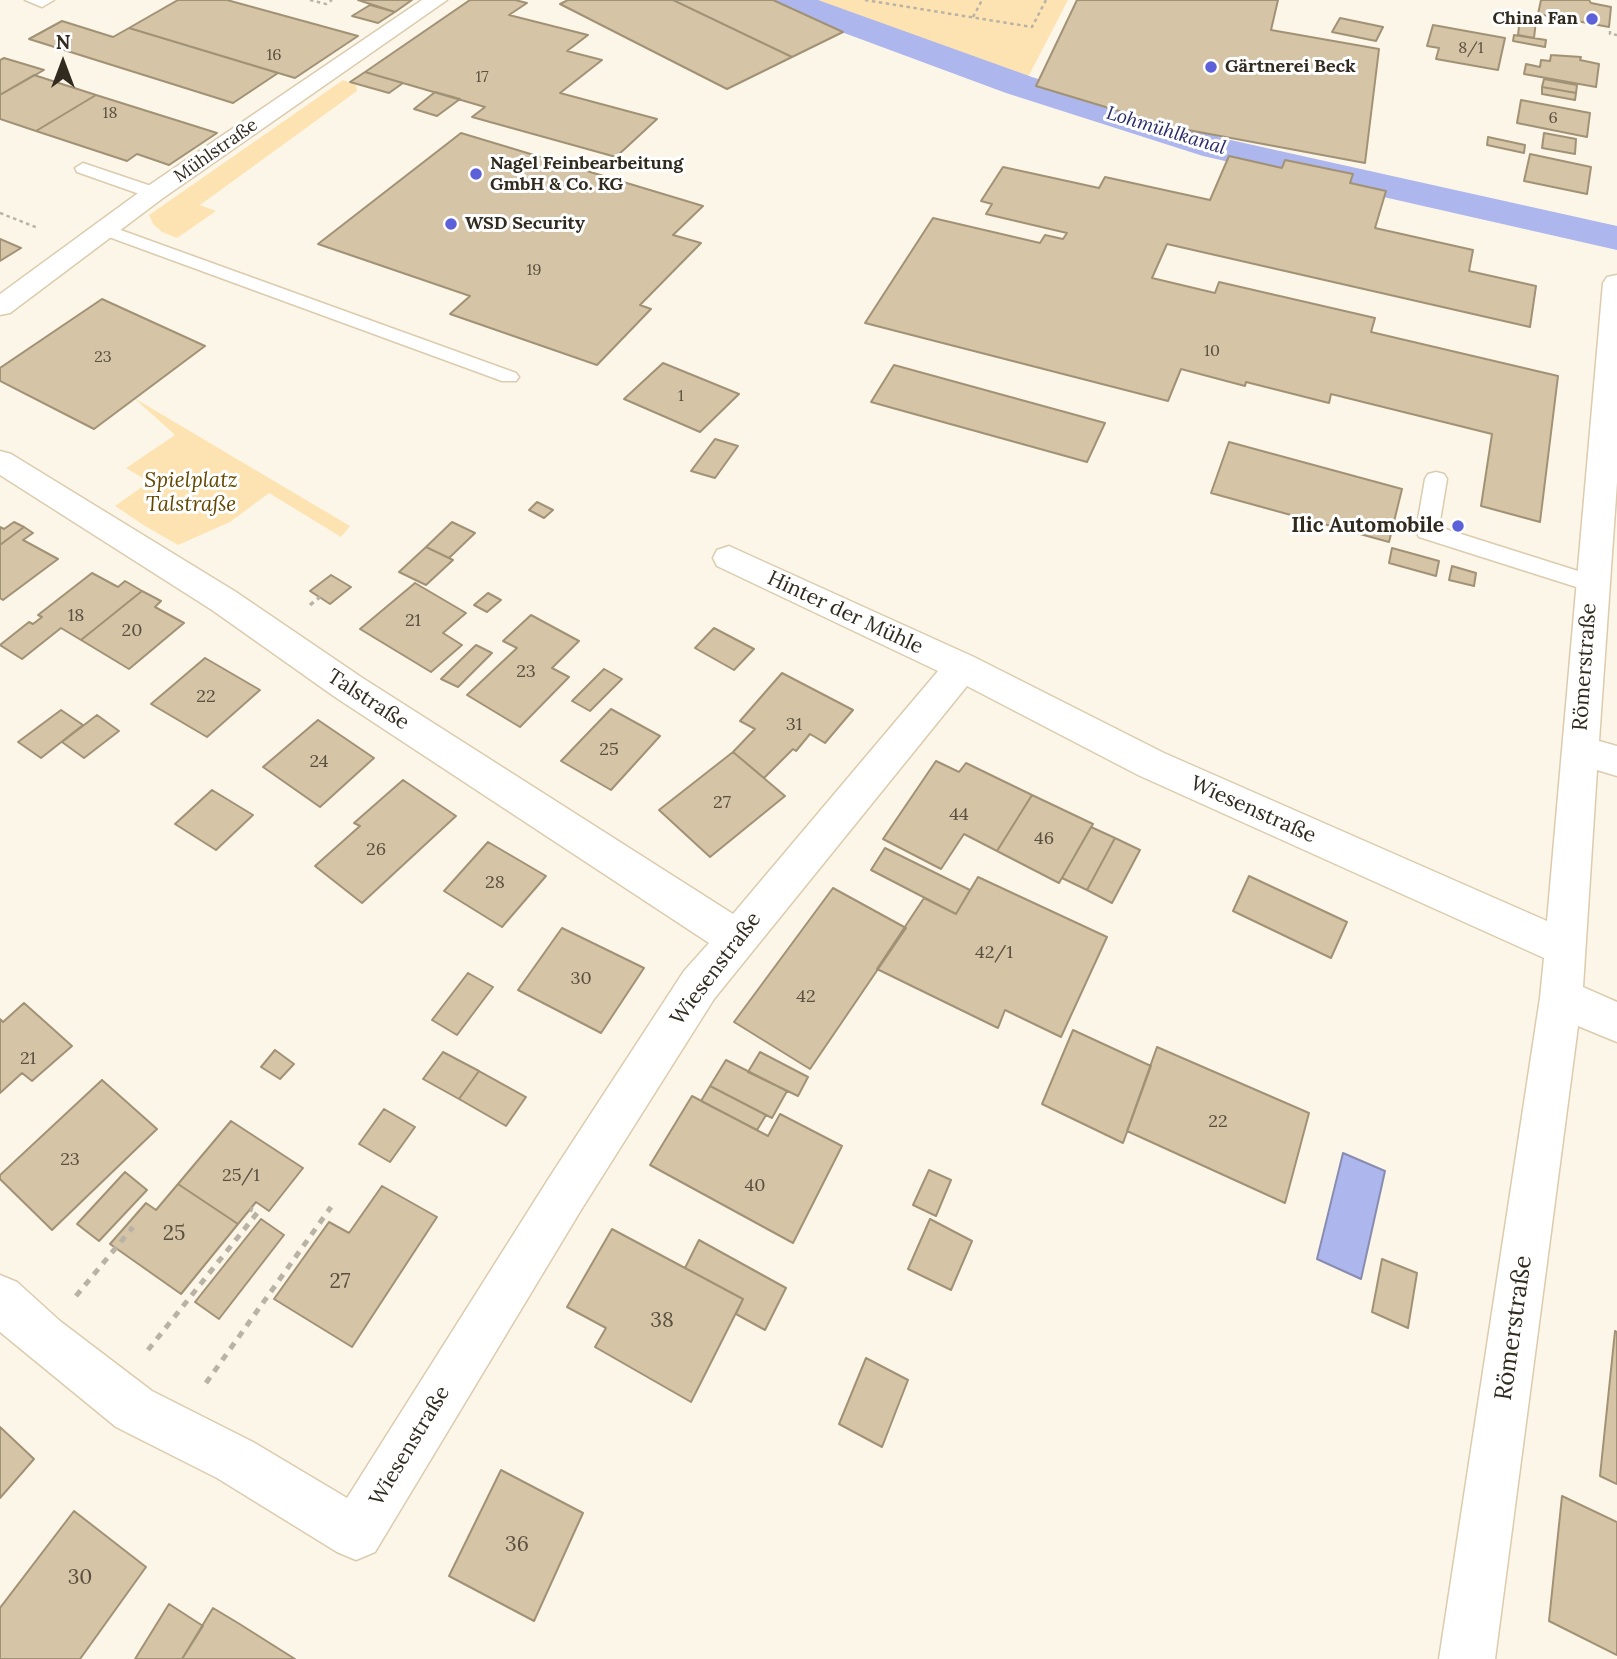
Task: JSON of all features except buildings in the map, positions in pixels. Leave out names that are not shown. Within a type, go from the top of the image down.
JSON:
[{"type":"street","name":"Mühlstraße","points":[[0,307],[154,193],[436,0]]},
{"type":"street","name":"Römerstraße","points":[[1467,1659],[1561,998],[1565,948],[1598,755],[1617,283]]},
{"type":"street","name":"Talstraße","points":[[0,461],[224,601],[348,687],[737,939]]},
{"type":"street","name":"Hinter der Mühle","points":[[729,558],[962,667]]},
{"type":"street","name":"Wiesenstraße","points":[[0,1299],[43,1338],[134,1409],[235,1460],[356,1533],[572,1183],[699,985],[962,667],[1173,774],[1565,948]]},
{"type":"street","points":[[1561,998],[1617,1022]]},
{"type":"lane","points":[[32,0],[42,3],[47,0]]},
{"type":"lane","points":[[83,168],[154,193]]},
{"type":"lane","points":[[104,229],[509,377]]},
{"type":"lane","points":[[1436,479],[1427,531],[1604,588]]},
{"type":"path","points":[[310,0],[326,4],[332,0]]},
{"type":"path","points":[[865,0],[1032,27],[1046,0]]},
{"type":"path","points":[[891,4],[894,0]]},
{"type":"path","points":[[973,17],[982,0]]},
{"type":"path","points":[[1610,31],[1617,35]]},
{"type":"path","points":[[173,1429],[331,1208]]},
{"type":"path","points":[[112,1394],[258,1212],[250,1209]]},
{"type":"path","points":[[43,1338],[133,1227]]},
{"type":"green space","points":[[811,0],[1068,0],[1027,79]]},
{"type":"green space","points":[[343,80],[356,85],[357,91],[200,205],[216,211],[177,238],[162,232],[153,224],[149,215]]},
{"type":"green space","name":"Spielplatz Talstraße","points":[[134,398],[350,526],[341,537],[269,493],[230,522],[178,545],[145,526],[115,506],[149,482],[126,468],[175,435]]},
{"type":"water","points":[[1343,1153],[1385,1171],[1361,1279],[1317,1259]]},
{"type":"waterway","name":"Lohmühlkanal","points":[[786,0],[1019,85],[1217,148],[1617,238]]},
{"type":"place","name":"China Fan","points":[[1592,19]]},
{"type":"place","name":"Gärtnerei Beck","points":[[1211,67]]},
{"type":"place","name":"Nagel Feinbearbeitung GmbH & Co. KG","points":[[476,174]]},
{"type":"place","name":"WSD Security","points":[[451,224]]},
{"type":"place","name":"Ilic Automobile","points":[[1458,526]]}]
